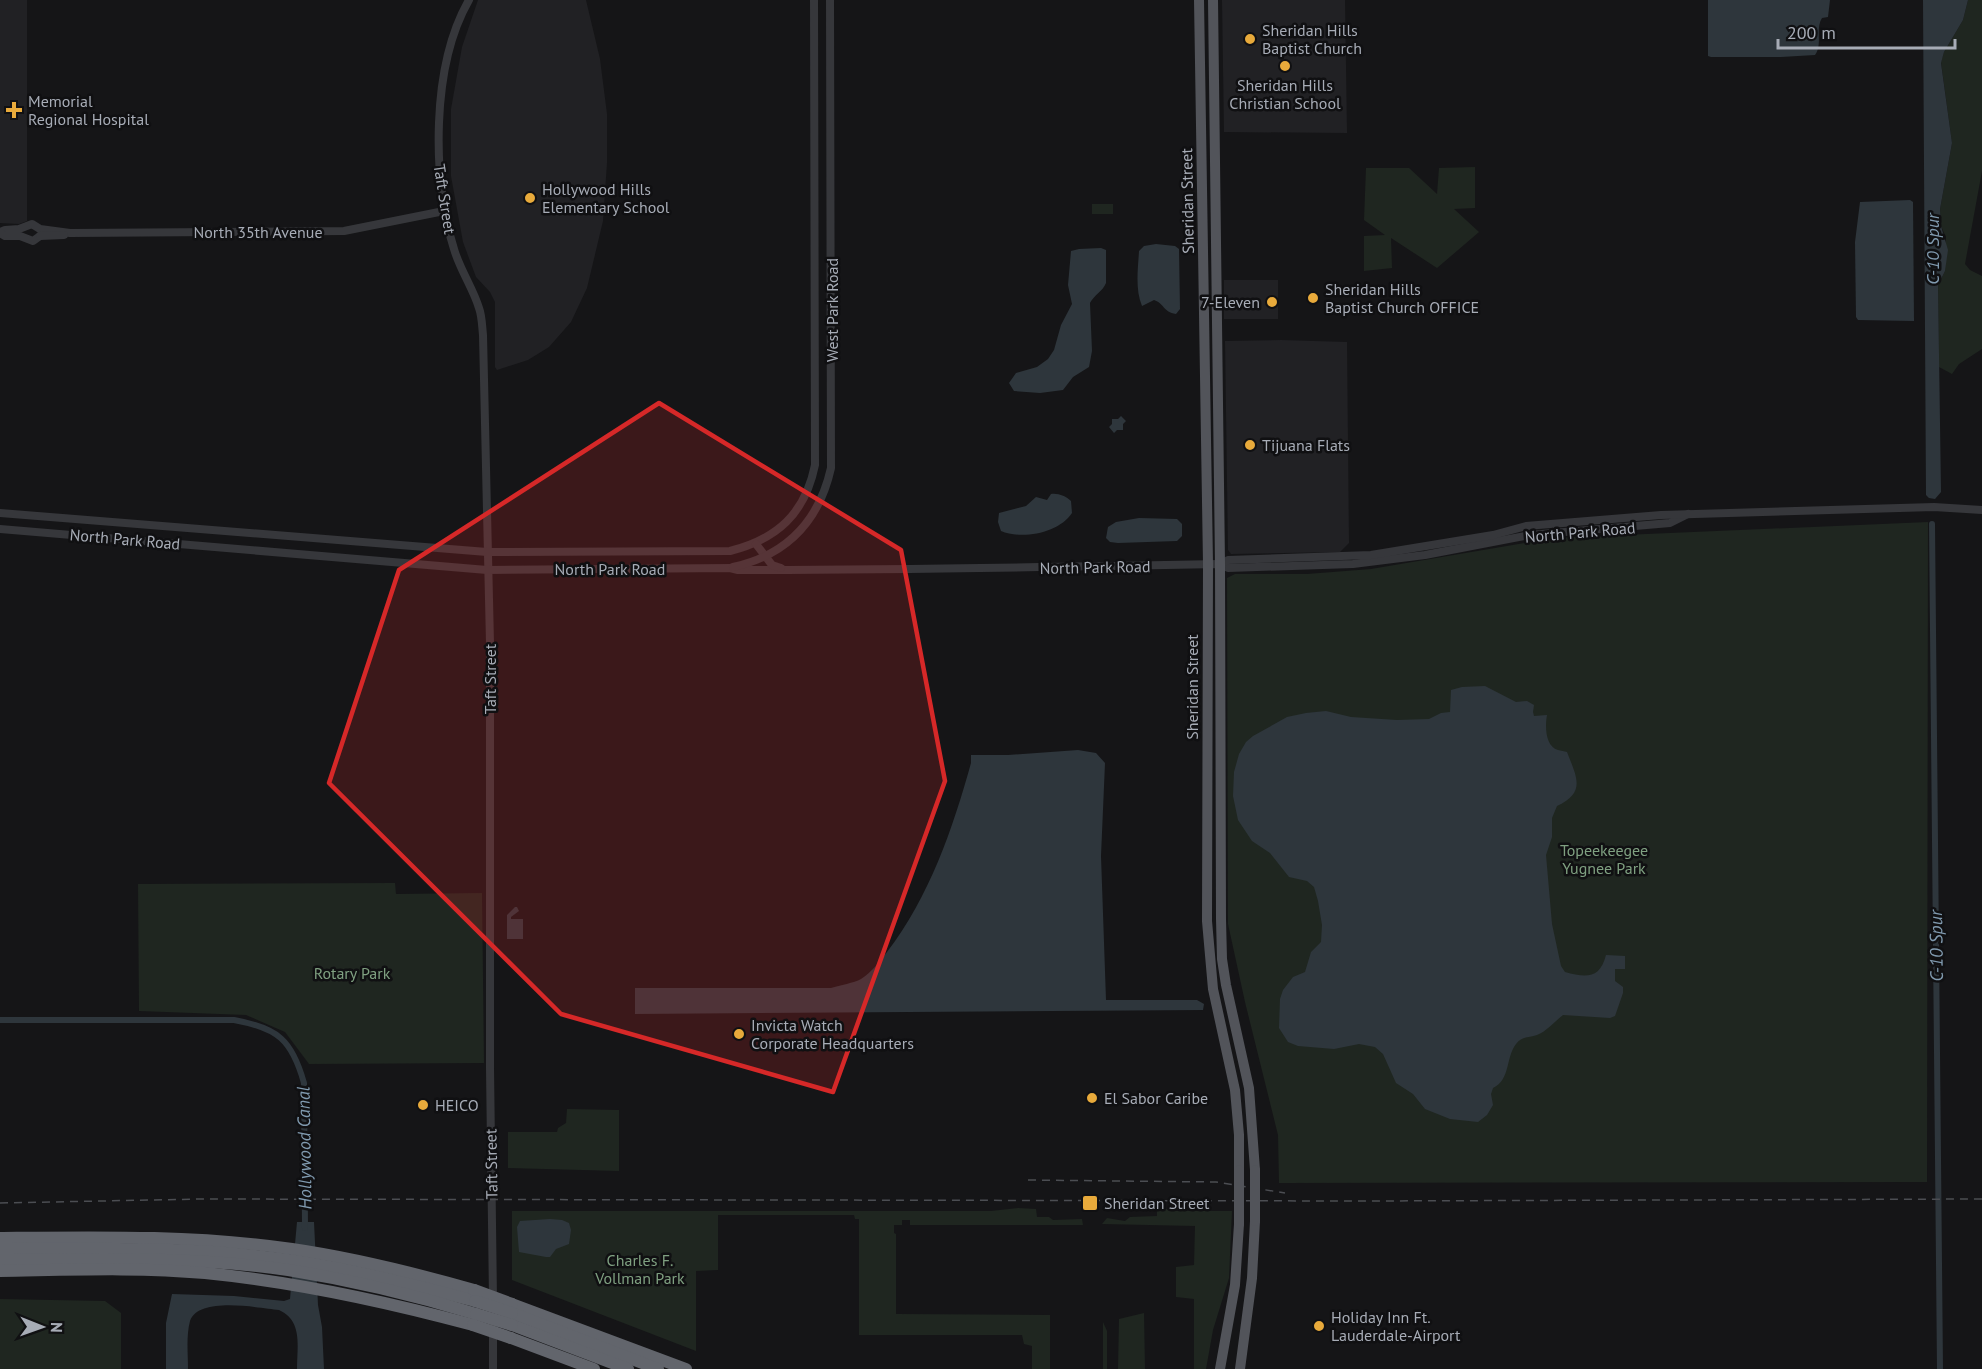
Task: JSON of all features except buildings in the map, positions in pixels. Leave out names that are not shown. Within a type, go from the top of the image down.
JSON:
[{"type":"highway","points":[[0,1238],[140,1237],[288,1265],[322,1272],[398,1305],[474,1308],[686,1369]]},
{"type":"highway","points":[[0,1249],[177,1250],[288,1265],[322,1272],[403,1270],[474,1308],[658,1369]]},
{"type":"highway","points":[[0,1260],[162,1260],[288,1265]]},
{"type":"highway","points":[[0,1271],[138,1270],[203,1273],[288,1265]]},
{"type":"highway","points":[[512,1320],[594,1369]]},
{"type":"highway","points":[[512,1320],[628,1369]]},
{"type":"main road","name":"Sheridan Street","points":[[1199,0],[1208,564],[1207,921],[1213,989],[1235,1090],[1239,1135],[1239,1224],[1235,1285],[1220,1369]]},
{"type":"main road","name":"Sheridan Street","points":[[1213,0],[1222,959],[1249,1088],[1255,1170],[1252,1278],[1240,1369]]},
{"type":"main road","points":[[1202,160],[1215,161]]},
{"type":"main road","points":[[1203,319],[1217,333]]},
{"type":"street","name":"Taft Street","points":[[469,0],[459,18],[450,48],[441,105],[438,159],[444,211],[455,252],[480,310],[483,335],[490,643],[493,1369]]},
{"type":"street","name":"West Park Road","points":[[730,551],[756,543],[783,526],[798,509],[807,492],[815,465],[814,0]]},
{"type":"street","name":"West Park Road","points":[[730,568],[766,556],[796,536],[813,516],[831,468],[830,0]]},
{"type":"street","name":"North 35th Avenue","points":[[40,232],[344,231],[444,211]]},
{"type":"street","points":[[32,224],[40,232],[33,241],[0,233],[5,230],[25,228],[32,224]]},
{"type":"street","points":[[25,228],[26,238]]},
{"type":"street","name":"North Park Road","points":[[0,529],[487,570],[781,568],[968,570],[1220,564],[1228,560],[1371,555],[1493,535],[1526,526],[1688,514],[1934,507],[1982,510]]},
{"type":"street","name":"North Park Road","points":[[0,513],[487,552],[730,551]]},
{"type":"street","points":[[756,543],[772,565],[781,568]]},
{"type":"highlighted area","points":[[659,403],[901,550],[945,781],[833,1092],[561,1014],[329,783],[399,570]]},
{"type":"shaded area","name":"Memorial Regional Hospital","points":[[0,0],[27,0],[27,221],[19,224],[0,223]]},
{"type":"shaded area","name":"Hollywood Hills Elementary School","points":[[478,0],[586,0],[600,59],[607,114],[607,163],[603,221],[587,288],[571,322],[549,347],[528,360],[497,370],[495,367],[495,302],[490,292],[476,277],[463,242],[451,176],[451,109],[462,47]]},
{"type":"shaded area","name":"Sheridan Hills Christian School","points":[[1222,0],[1345,0],[1347,133],[1224,132]]},
{"type":"shaded area","points":[[1224,280],[1278,280],[1278,319],[1224,319]]},
{"type":"shaded area","points":[[1225,341],[1347,342],[1349,543],[1340,552],[1231,554],[1228,550]]},
{"type":"green space","points":[[1968,0],[1982,0],[1982,171],[1965,264],[1970,270],[1982,276],[1982,349],[1959,364],[1952,374],[1939,367],[1938,285],[1945,271],[1946,237],[1941,226],[1940,209],[1952,143],[1941,62],[1944,52],[1963,20]]},
{"type":"green space","points":[[1475,167],[1475,208],[1454,209],[1479,232],[1437,268],[1391,238],[1392,268],[1364,271],[1364,236],[1385,235],[1364,220],[1366,168],[1409,168],[1437,194],[1439,168]]},
{"type":"green space","points":[[1092,204],[1113,204],[1113,214],[1092,214]]},
{"type":"green space","name":"Topeekeegee Yugnee Park","points":[[1928,522],[1927,1182],[1279,1183],[1278,1135],[1228,924],[1227,578],[1235,574],[1307,574],[1371,569],[1554,538]]},
{"type":"green space","name":"Rotary Park","points":[[395,883],[396,894],[482,893],[484,1063],[309,1064],[285,1032],[246,1015],[139,1011],[138,884]]},
{"type":"green space","points":[[567,1109],[619,1110],[619,1171],[508,1168],[508,1132],[557,1132],[558,1128],[566,1123]]},
{"type":"green space","name":"Charles F. Vollman Park","points":[[1036,1209],[1037,1217],[1049,1217],[1053,1220],[1082,1219],[1083,1225],[910,1225],[910,1220],[902,1220],[902,1225],[894,1225],[896,1314],[1050,1315],[1050,1369],[1032,1369],[1032,1346],[1024,1344],[1022,1335],[859,1335],[859,1219],[855,1219],[854,1215],[718,1215],[718,1270],[696,1271],[696,1351],[512,1280],[512,1211],[991,1211]]},
{"type":"green space","points":[[1157,1209],[1232,1211],[1229,1278],[1213,1330],[1206,1369],[1194,1369],[1194,1299],[1176,1297],[1176,1267],[1194,1265],[1195,1226],[1102,1224],[1107,1218],[1125,1221],[1130,1217],[1157,1216]]},
{"type":"green space","points":[[0,1299],[105,1301],[121,1313],[121,1369],[0,1369]]},
{"type":"green space","points":[[1144,1313],[1145,1369],[1118,1369],[1119,1319]]},
{"type":"green space","points":[[1103,1322],[1107,1331],[1107,1369],[1103,1369]]},
{"type":"water","points":[[1708,0],[1830,0],[1828,17],[1822,18],[1820,22],[1815,55],[1711,57],[1708,56]]},
{"type":"water","points":[[1923,0],[1968,0],[1963,20],[1944,52],[1941,63],[1952,143],[1940,209],[1941,226],[1948,250],[1945,271],[1938,285],[1941,492],[1935,499],[1926,495]]},
{"type":"water","points":[[1910,200],[1913,202],[1914,321],[1858,320],[1856,317],[1855,242],[1860,202]]},
{"type":"water","points":[[1156,244],[1175,246],[1179,249],[1180,309],[1176,314],[1154,300],[1142,306],[1138,293],[1139,251],[1144,246]]},
{"type":"water","points":[[1101,248],[1106,250],[1106,283],[1090,303],[1092,351],[1089,367],[1073,377],[1063,390],[1040,393],[1014,391],[1009,383],[1016,373],[1037,367],[1048,359],[1054,350],[1061,325],[1072,304],[1068,285],[1071,251]]},
{"type":"water","points":[[1121,416],[1126,421],[1123,424],[1123,430],[1117,430],[1114,433],[1109,427],[1112,419],[1118,419]]},
{"type":"water","points":[[1051,494],[1062,495],[1071,501],[1072,513],[1058,526],[1029,535],[1001,531],[998,522],[999,513],[1026,506],[1036,497],[1047,500]]},
{"type":"water","points":[[1139,518],[1177,519],[1182,524],[1182,536],[1177,541],[1118,543],[1110,542],[1106,538],[1108,527],[1116,522]]},
{"type":"water","points":[[1485,686],[1516,702],[1527,701],[1534,705],[1534,716],[1547,715],[1548,740],[1554,748],[1567,752],[1574,769],[1576,790],[1566,801],[1557,806],[1552,818],[1552,837],[1546,855],[1552,924],[1561,966],[1565,972],[1591,975],[1600,969],[1606,955],[1625,956],[1625,969],[1615,969],[1615,981],[1623,987],[1623,993],[1615,1016],[1610,1018],[1563,1015],[1540,1034],[1518,1041],[1503,1079],[1493,1088],[1491,1094],[1493,1105],[1487,1115],[1478,1122],[1450,1119],[1425,1109],[1413,1094],[1396,1083],[1383,1054],[1375,1047],[1359,1044],[1334,1049],[1298,1046],[1288,1042],[1279,1028],[1280,999],[1283,990],[1293,977],[1305,972],[1311,952],[1321,942],[1322,925],[1318,901],[1314,887],[1307,881],[1289,877],[1270,853],[1252,841],[1238,820],[1233,796],[1234,772],[1239,754],[1246,742],[1287,717],[1326,711],[1351,717],[1397,720],[1429,719],[1441,713],[1450,712],[1451,690]]},
{"type":"water","points":[[1078,750],[1096,753],[1105,763],[1101,856],[1106,1000],[1197,1000],[1204,1004],[1203,1010],[635,1014],[635,988],[831,988],[861,979],[878,963],[902,931],[927,886],[948,837],[971,763],[971,755]]},
{"type":"water","points":[[515,907],[519,911],[511,919],[523,919],[523,939],[507,939],[507,915]]},
{"type":"water","points":[[550,1219],[569,1223],[571,1230],[569,1244],[556,1249],[550,1257],[519,1252],[517,1227],[520,1221]]},
{"type":"water","points":[[297,1222],[314,1222],[324,1369],[297,1369],[297,1335],[287,1315],[279,1310],[230,1305],[205,1308],[196,1313],[189,1327],[188,1369],[166,1369],[166,1323],[172,1294],[234,1296],[284,1301],[290,1299]]},
{"type":"waterway","name":"C-10 Spur","points":[[1932,524],[1940,1369]]},
{"type":"waterway","name":"Hollywood Canal","points":[[0,1020],[234,1020],[262,1027],[281,1038],[294,1056],[304,1083],[305,1228]]},
{"type":"railway","points":[[1028,1180],[1216,1182],[1285,1193]]},
{"type":"railway","points":[[0,1203],[201,1199],[1366,1201],[1982,1199]]},
{"type":"place","name":"Sheridan Hills Baptist Church","points":[[1250,39]]},
{"type":"place","name":"Sheridan Hills Christian School","points":[[1285,66]]},
{"type":"place","name":"Memorial Regional Hospital","points":[[14,110]]},
{"type":"place","name":"Hollywood Hills Elementary School","points":[[530,198]]},
{"type":"place","name":"Sheridan Hills Baptist Church OFFICE","points":[[1313,298]]},
{"type":"place","name":"7-Eleven","points":[[1272,302]]},
{"type":"place","name":"Tijuana Flats","points":[[1250,445]]},
{"type":"place","name":"Invicta Watch Corporate Headquarters","points":[[739,1034]]},
{"type":"place","name":"El Sabor Caribe","points":[[1092,1098]]},
{"type":"place","name":"HEICO","points":[[423,1105]]},
{"type":"place","name":"Sheridan Street","points":[[1090,1203]]},
{"type":"place","name":"Holiday Inn Ft. Lauderdale-Airport","points":[[1319,1326]]}]
